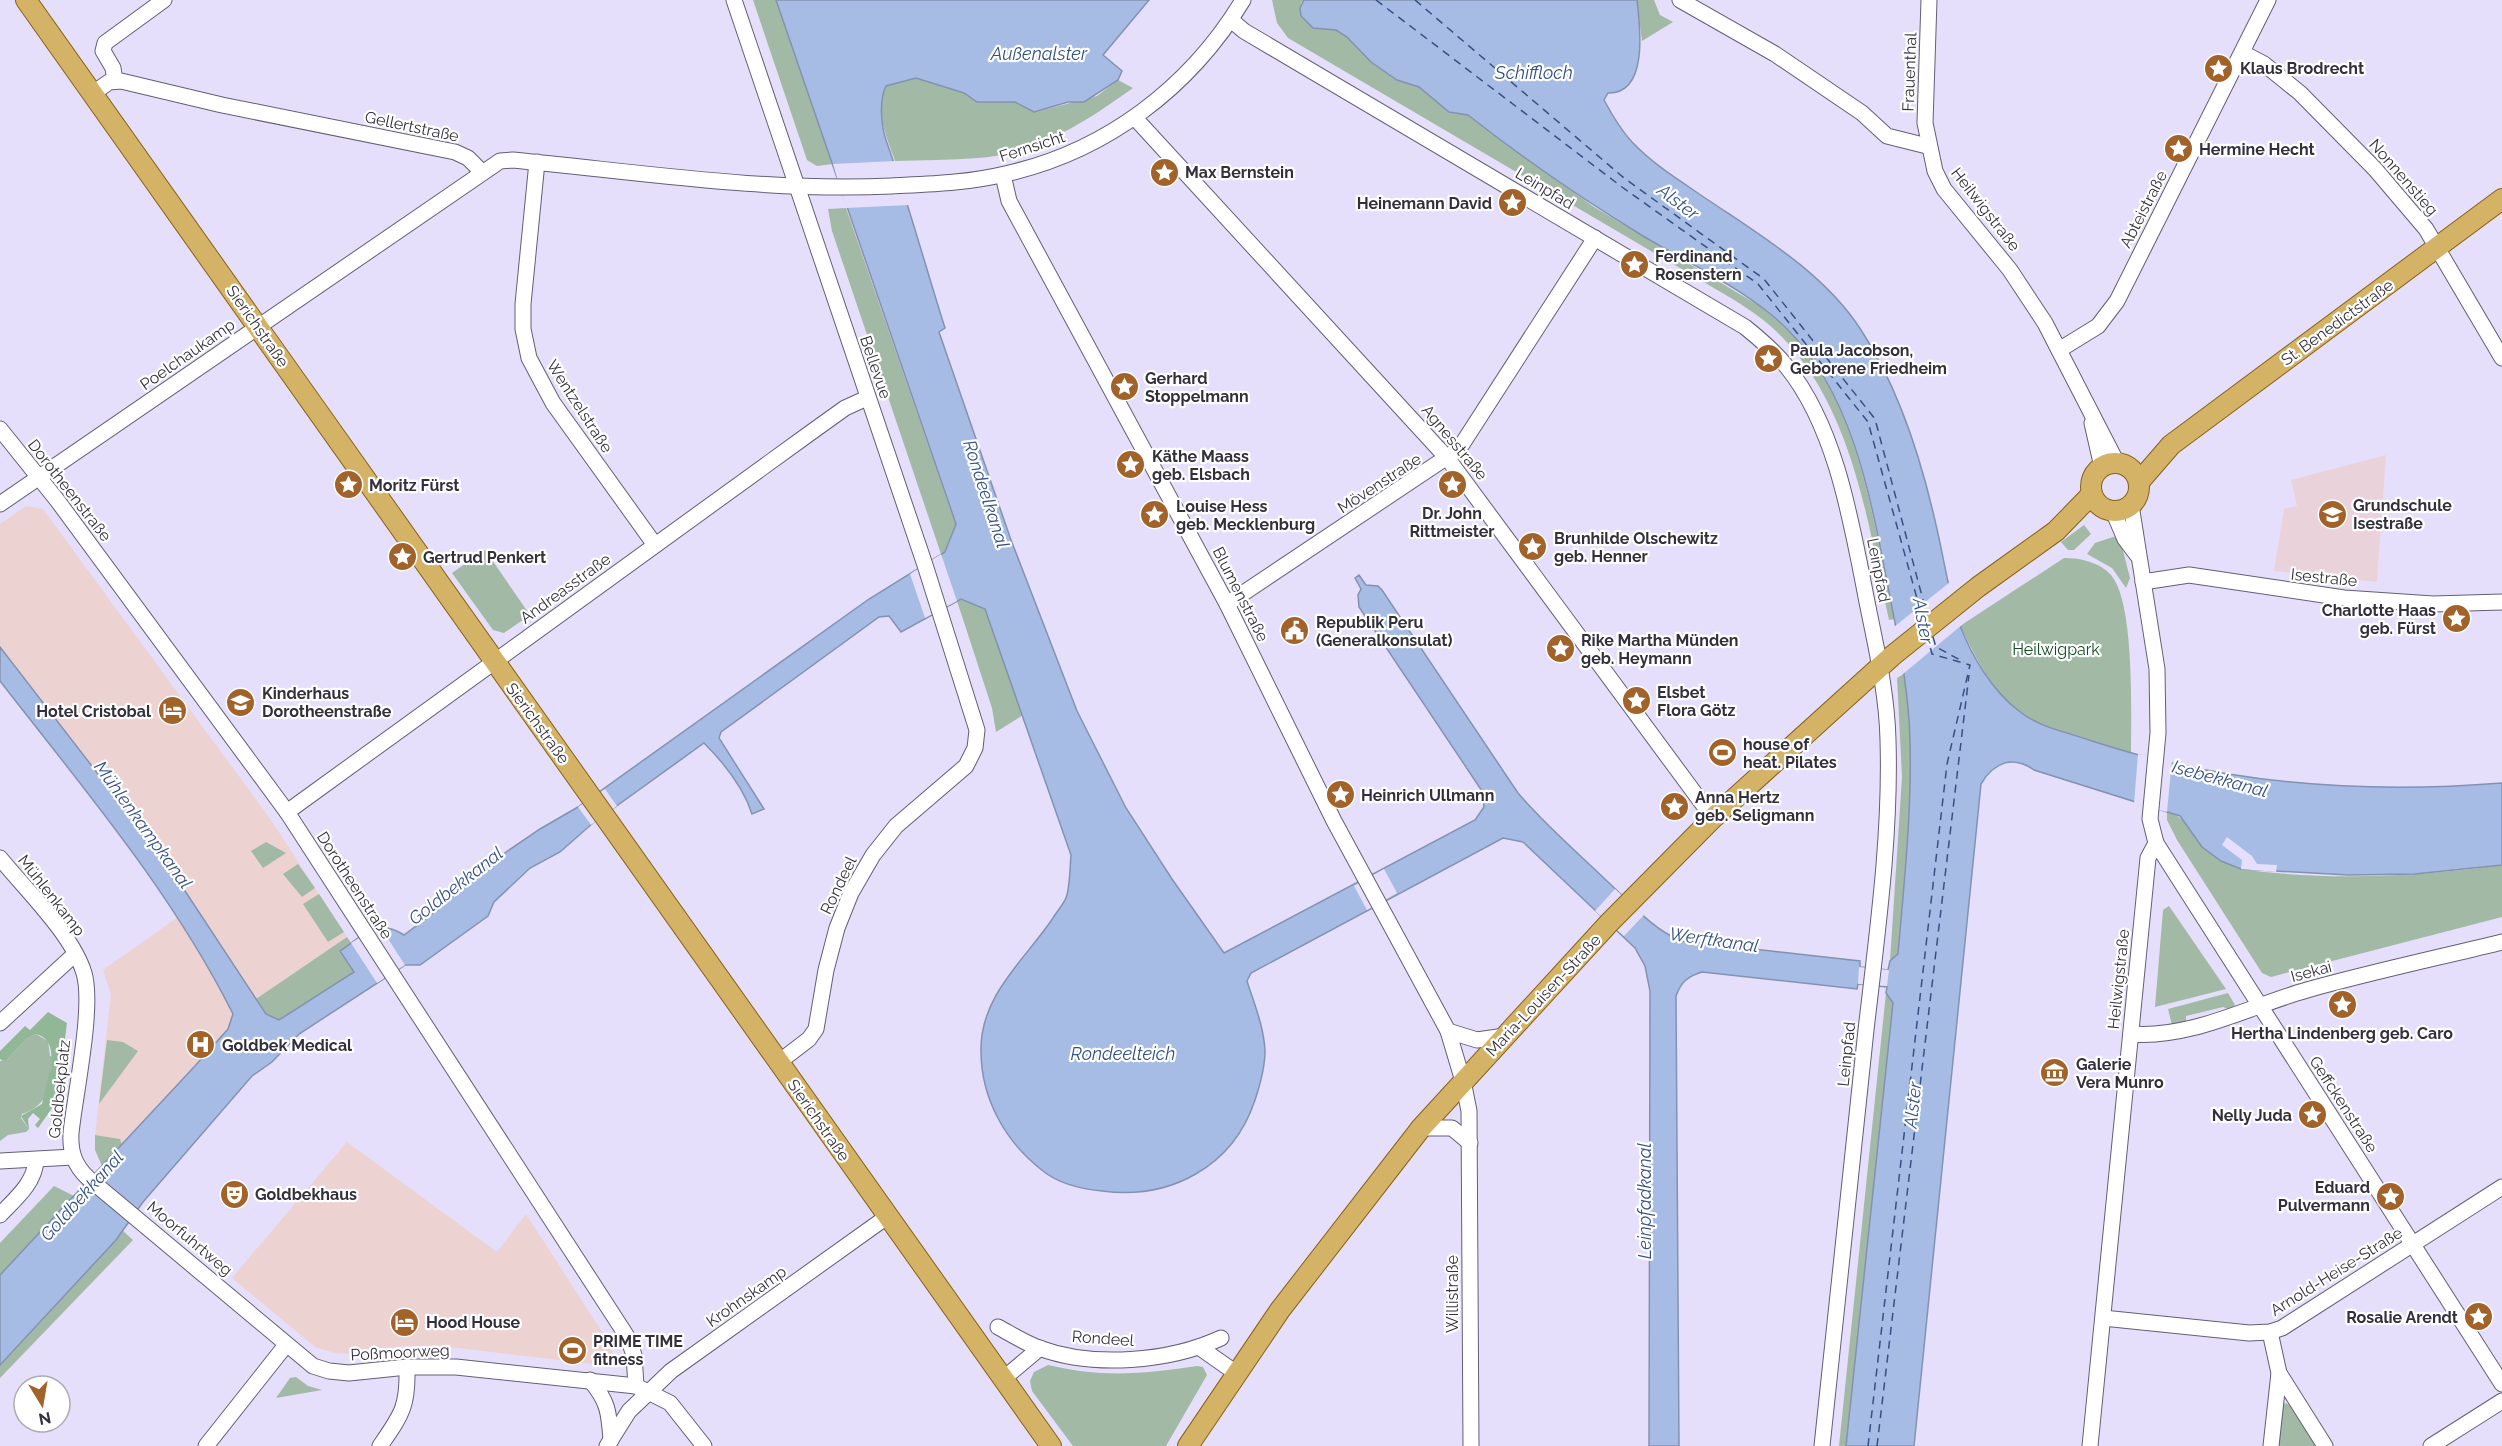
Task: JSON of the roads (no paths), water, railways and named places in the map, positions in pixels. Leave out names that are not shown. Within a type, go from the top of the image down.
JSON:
[{"type":"main road","name":"Sierichstraße","points":[[26,0],[1051,1446]]},
{"type":"main road","name":"St. Benedictstraße","points":[[2121,470],[2172,445],[2502,199]]},
{"type":"main road","points":[[2121,470],[2138,496],[2110,505],[2092,480],[2121,470]]},
{"type":"main road","name":"Maria-Louisen-Straße","points":[[1188,1446],[1280,1310],[1421,1128],[1630,902],[1713,818],[1898,650],[1960,601],[2056,531],[2110,505]]},
{"type":"street","points":[[92,94],[115,81],[113,68],[103,51],[105,43],[164,0]]},
{"type":"street","name":"Bellevue","points":[[734,0],[974,717],[977,730],[975,748]]},
{"type":"street","name":"Fernsicht","points":[[795,186],[840,188],[962,182],[1003,175],[1067,154],[1104,137],[1135,118],[1178,82],[1231,20],[1242,0]]},
{"type":"street","points":[[1680,0],[1784,60],[1862,113],[1887,136],[1928,146]]},
{"type":"street","name":"Frauenthal","points":[[1928,146],[1925,114],[1929,0]]},
{"type":"street","name":"Abteistraße","points":[[2059,350],[2098,326],[2117,302],[2268,0]]},
{"type":"street","name":"Leinpfad","points":[[1231,20],[1244,31],[1746,327],[1788,368],[1815,416],[1844,496],[1880,667],[1887,728],[1888,768],[1886,833],[1873,968],[1822,1446]]},
{"type":"street","name":"Nonnenstieg","points":[[2243,53],[2282,78],[2323,115],[2375,169],[2426,229],[2502,358]]},
{"type":"street","name":"Gellertstraße","points":[[115,81],[455,152],[468,158],[482,172]]},
{"type":"street","name":"Agnesstraße","points":[[1135,118],[1448,459],[1713,818]]},
{"type":"street","name":"Heilwigstraße","points":[[1928,146],[1935,171],[1944,189],[2010,270],[2059,350],[2092,420],[2121,470]]},
{"type":"street","points":[[482,172],[504,160],[646,175],[795,186]]},
{"type":"street","name":"Wentzelstraße","points":[[537,162],[523,304],[523,329],[529,358],[553,403],[655,545]]},
{"type":"street","name":"Poelchaukamp","points":[[0,504],[482,172]]},
{"type":"street","name":"Blumenstraße","points":[[1003,175],[1006,192],[1015,211],[1227,604],[1365,879],[1448,1031],[1463,1081]]},
{"type":"street","name":"Mövenstraße","points":[[1227,604],[1448,459],[1471,435],[1595,238]]},
{"type":"street","name":"Andreasstraße","points":[[287,812],[845,408],[867,398]]},
{"type":"street","name":"Dorotheenstraße","points":[[0,429],[287,812],[628,1338],[634,1355],[636,1386]]},
{"type":"street","name":"Heilwigstraße","points":[[2090,1446],[2148,858],[2156,843],[2151,830],[2150,808],[2156,757],[2157,669],[2137,555],[2125,539],[2110,505]]},
{"type":"street","name":"Isestraße","points":[[2143,582],[2189,575],[2344,598],[2433,604],[2502,602]]},
{"type":"street","name":"Rondeel","points":[[779,1062],[809,1039],[816,1029],[826,970],[837,928],[851,893],[873,855],[896,826],[961,772],[975,748]]},
{"type":"street","name":"Geffckenstraße","points":[[2156,843],[2502,1384]]},
{"type":"street","name":"Mühlenkamp","points":[[0,858],[75,954]]},
{"type":"street","name":"Isekai","points":[[2131,1034],[2155,1035],[2230,1017],[2307,990],[2502,942]]},
{"type":"street","points":[[0,1023],[75,954]]},
{"type":"street","name":"Goldbekplatz","points":[[0,1161],[36,1161],[73,1157],[71,1133],[87,993],[84,973],[75,954]]},
{"type":"street","points":[[1448,1031],[1477,1040],[1505,1036]]},
{"type":"street","name":"Willistraße","points":[[1463,1081],[1469,1111],[1470,1143],[1471,1446]]},
{"type":"street","points":[[1421,1128],[1452,1128],[1470,1143]]},
{"type":"street","name":"Moorfuhrtweg","points":[[73,1157],[88,1178],[286,1345]]},
{"type":"street","points":[[0,1215],[28,1184],[34,1173],[36,1161]]},
{"type":"street","name":"Arnold-Heise-Straße","points":[[2103,1318],[2250,1333],[2270,1332],[2282,1328],[2502,1187]]},
{"type":"street","name":"Krohnskamp","points":[[609,1443],[629,1411],[671,1371],[888,1216]]},
{"type":"street","name":"Rondeel","points":[[998,1327],[1040,1348],[1085,1357],[1130,1360],[1199,1347],[1221,1338]]},
{"type":"street","points":[[2270,1332],[2279,1373],[2271,1446]]},
{"type":"street","points":[[206,1446],[286,1345]]},
{"type":"street","name":"Poßmoorweg","points":[[286,1345],[305,1360],[329,1371],[349,1373],[407,1367],[456,1367],[590,1380],[636,1386],[651,1391]]},
{"type":"street","points":[[1199,1347],[1236,1373]]},
{"type":"street","points":[[1003,1379],[1040,1348]]},
{"type":"street","points":[[380,1446],[403,1411],[407,1400],[407,1367]]},
{"type":"street","points":[[2279,1373],[2325,1446]]},
{"type":"street","name":"Krohnskamp","points":[[590,1380],[603,1395],[608,1407],[609,1443]]},
{"type":"street","points":[[651,1391],[681,1414],[704,1446]]},
{"type":"street","points":[[2431,1446],[2502,1401]]},
{"type":"water","points":[[776,0],[1149,0],[1103,55],[1122,71],[1118,80],[1084,102],[1068,102],[1034,112],[1015,102],[977,102],[964,93],[916,78],[886,86],[882,98],[882,120],[886,140],[945,328],[939,332],[1011,540],[1077,711],[1126,808],[1224,953],[1475,820],[1484,807],[1482,791],[1359,607],[1358,595],[1361,589],[1355,578],[1359,575],[1366,585],[1378,586],[1382,590],[1528,805],[1633,907],[1670,936],[1681,941],[1860,961],[1860,967],[1888,970],[1890,961],[1898,954],[1905,874],[1909,821],[1910,741],[1906,689],[1898,637],[1877,531],[1858,457],[1830,388],[1811,357],[1772,315],[1737,290],[1598,208],[1532,163],[1468,115],[1449,112],[1419,87],[1397,80],[1371,62],[1347,37],[1336,30],[1313,28],[1301,16],[1300,8],[1304,0],[1637,0],[1640,41],[1636,71],[1630,83],[1621,90],[1608,93],[1604,100],[1624,132],[1646,155],[1806,269],[1845,308],[1861,330],[1887,376],[1916,449],[1959,623],[1983,672],[2009,703],[2027,717],[2062,732],[2139,755],[2241,776],[2345,786],[2398,787],[2502,783],[2502,865],[2415,874],[2348,875],[2241,869],[2221,861],[2202,847],[2180,816],[2034,770],[2019,763],[2004,763],[1992,770],[1981,784],[1914,1446],[1846,1446],[1893,1003],[1886,993],[1887,987],[1858,984],[1857,989],[1702,972],[1686,980],[1676,996],[1679,1446],[1649,1446],[1650,991],[1645,966],[1635,948],[1523,842],[1503,838],[1251,973],[1247,981],[1263,1033],[1265,1051],[1263,1070],[1255,1100],[1245,1124],[1215,1161],[1196,1174],[1174,1184],[1152,1190],[1102,1191],[1063,1183],[1029,1159],[1007,1133],[985,1086],[981,1051],[988,1012],[996,995],[1066,898],[1071,855],[985,609],[961,599],[901,632],[889,616],[879,617],[721,732],[719,738],[764,809],[752,814],[744,794],[732,776],[704,743],[593,823],[560,852],[530,868],[494,902],[488,916],[420,965],[405,965],[299,1034],[272,1062],[252,1076],[143,1202],[116,1240],[0,1365],[0,1275],[228,1029],[233,1014],[209,969],[154,883],[94,801],[0,681],[0,647],[166,862],[266,1014],[279,1020],[354,972],[340,951],[356,939],[378,928],[394,930],[404,935],[440,908],[487,865],[540,829],[578,807],[869,599],[945,552],[956,524]]},
{"type":"place","name":"Klaus Brodrecht","points":[[2219,68]]},
{"type":"place","name":"Hermine Hecht","points":[[2178,149]]},
{"type":"place","name":"Max Bernstein","points":[[1164,172]]},
{"type":"place","name":"Heinemann David","points":[[1513,203]]},
{"type":"place","name":"Ferdinand Rosenstern","points":[[1634,265]]},
{"type":"place","name":"Paula Jacobson, Geborene Friedheim","points":[[1769,359]]},
{"type":"place","name":"Gerhard Stoppelmann","points":[[1124,387]]},
{"type":"place","name":"Käthe Maass geb. Elsbach","points":[[1131,465]]},
{"type":"place","name":"Moritz Fürst","points":[[348,485]]},
{"type":"place","name":"Dr. John Rittmeister","points":[[1452,485]]},
{"type":"place","name":"Grundschule Isestraße","points":[[2332,514]]},
{"type":"place","name":"Louise Hess geb. Mecklenburg","points":[[1155,515]]},
{"type":"place","name":"Brunhilde Olschewitz geb. Henner","points":[[1533,547]]},
{"type":"place","name":"Gertrud Penkert","points":[[402,557]]},
{"type":"place","name":"Charlotte Haas geb. Fürst","points":[[2457,619]]},
{"type":"place","name":"Republik Peru (Generalkonsulat)","points":[[1295,631]]},
{"type":"place","name":"Rike Martha Münden geb. Heymann","points":[[1560,649]]},
{"type":"place","name":"Elsbet Flora Götz","points":[[1636,701]]},
{"type":"place","name":"Kinderhaus Dorotheenstraße","points":[[241,702]]},
{"type":"place","name":"Hotel Cristobal","points":[[172,711]]},
{"type":"place","name":"house of heat. Pilates","points":[[1722,753]]},
{"type":"place","name":"Heinrich Ullmann","points":[[1340,795]]},
{"type":"place","name":"Anna Hertz geb. Seligmann","points":[[1674,806]]},
{"type":"place","name":"Hertha Lindenberg geb. Caro","points":[[2342,1005]]},
{"type":"place","name":"Goldbek Medical","points":[[201,1045]]},
{"type":"place","name":"Galerie Vera Munro","points":[[2055,1073]]},
{"type":"place","name":"Nelly Juda","points":[[2313,1115]]},
{"type":"place","name":"Goldbekhaus","points":[[234,1194]]},
{"type":"place","name":"Eduard Pulvermann","points":[[2391,1196]]},
{"type":"place","name":"Rosalie Arendt","points":[[2479,1317]]},
{"type":"place","name":"Hood House","points":[[405,1322]]},
{"type":"place","name":"PRIME TIME fitness","points":[[572,1350]]},
{"type":"water label","name":"Außenalster","points":[[1039,54]]},
{"type":"water label","name":"Schiffloch","points":[[1534,73]]},
{"type":"water label","name":"Alster","points":[[1678,202]]},
{"type":"water label","name":"Rondeelkanal","points":[[986,494]]},
{"type":"water label","name":"Alster","points":[[1923,621]]},
{"type":"water label","name":"Isebekkanal","points":[[2220,779]]},
{"type":"water label","name":"Mühlenkampkanal","points":[[143,825]]},
{"type":"water label","name":"Goldbekkanal","points":[[456,886]]},
{"type":"water label","name":"Werftkanal","points":[[1714,940]]},
{"type":"water label","name":"Rondeelteich","points":[[1123,1054]]},
{"type":"water label","name":"Alster","points":[[1913,1105]]},
{"type":"water label","name":"Goldbekkanal","points":[[82,1196]]},
{"type":"water label","name":"Leinpfadkanal","points":[[1645,1201]]},
{"type":"park label","name":"Heilwigpark","points":[[2056,649]]}]
